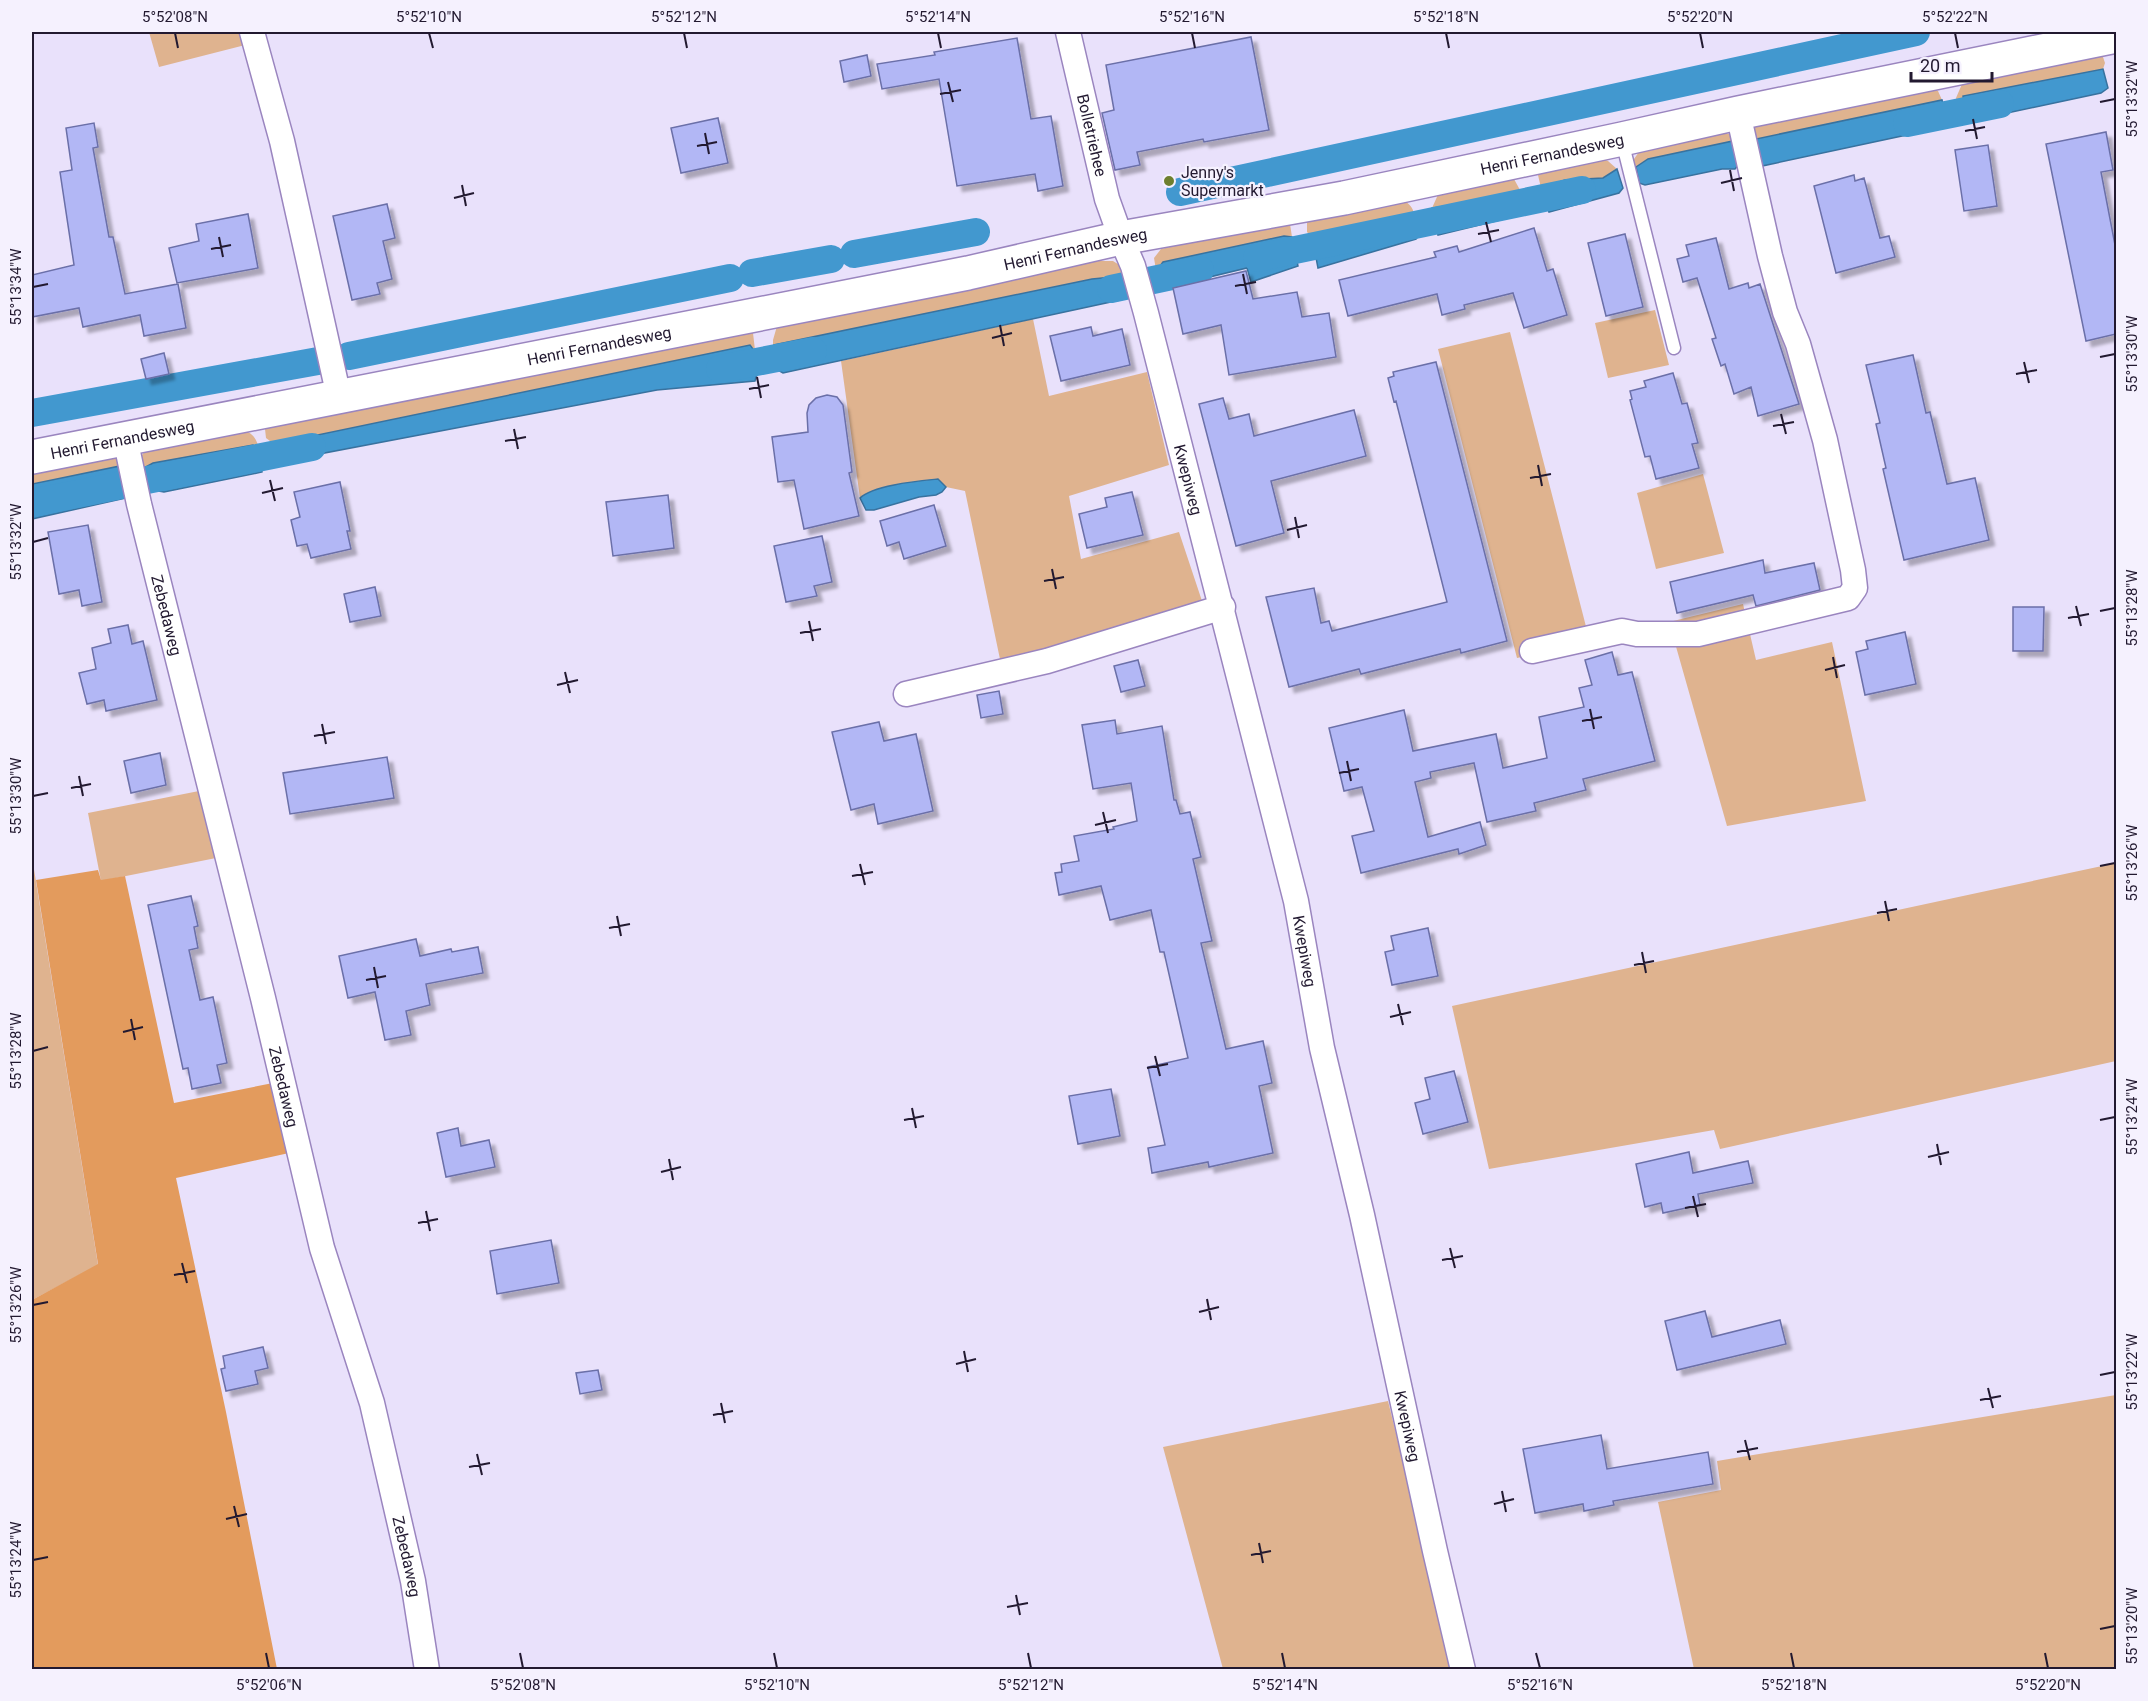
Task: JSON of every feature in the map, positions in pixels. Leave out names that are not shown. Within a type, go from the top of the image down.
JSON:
[{"type":"street","points":[[252,32],[282,141],[339,397]]},
{"type":"street","name":"Bolletriehee","points":[[1068,32],[1107,199],[1127,252]]},
{"type":"street","name":"Henri Fernandesweg","points":[[32,457],[956,275],[1127,252],[1344,198],[1622,140],[1738,113],[2116,36]]},
{"type":"street","points":[[1532,651],[1622,631],[1659,635],[1698,634],[1848,598],[1855,588],[1825,440],[1770,256],[1738,113]]},
{"type":"street","name":"Kwepiweg","points":[[1127,252],[1146,313],[1296,901],[1322,1048],[1362,1215],[1463,1670]]},
{"type":"street","name":"Zebedaweg","points":[[125,438],[139,504],[260,986],[322,1248],[372,1403],[413,1581],[427,1670]]},
{"type":"street","points":[[906,694],[1047,661],[1222,607]]},
{"type":"lane","points":[[1622,140],[1674,348]]},
{"type":"shaded area","points":[[149,32],[259,32],[261,41],[159,67]]},
{"type":"shaded area","points":[[2094,55],[2103,57],[2105,63],[2103,69],[1963,96],[1962,105],[1958,107],[1956,98],[1965,77]]},
{"type":"shaded area","points":[[1931,88],[1938,91],[1942,100],[1756,139],[1753,134],[1753,127],[1758,121]]},
{"type":"shaded area","points":[[1720,132],[1729,134],[1733,141],[1649,159],[1636,167],[1634,164],[1634,159],[1641,149]]},
{"type":"shaded area","points":[[1596,156],[1608,161],[1617,169],[1603,178],[1565,180],[1541,188],[1538,175],[1548,164]]},
{"type":"shaded area","points":[[1509,175],[1520,190],[1518,195],[1432,208],[1441,188]]},
{"type":"shaded area","points":[[1398,198],[1409,204],[1415,216],[1312,237],[1307,232],[1307,222],[1312,215]]},
{"type":"shaded area","points":[[1279,222],[1290,224],[1292,237],[1284,236],[1163,262],[1156,270],[1154,258],[1161,249]]},
{"type":"shaded area","points":[[1099,261],[1113,261],[1121,266],[1122,276],[1092,279],[774,345],[773,349],[779,319]]},
{"type":"shaded area","points":[[1655,310],[1669,365],[1608,378],[1595,323]]},
{"type":"shaded area","points":[[1033,319],[1049,396],[1147,372],[1169,465],[1069,496],[1081,559],[1179,532],[1203,604],[1001,664],[965,491],[946,487],[938,479],[885,487],[860,498],[841,361]]},
{"type":"shaded area","points":[[747,330],[753,333],[755,350],[750,345],[274,444],[266,438],[265,429],[270,422]]},
{"type":"shaded area","points":[[1510,332],[1590,642],[1517,658],[1438,349]]},
{"type":"shaded area","points":[[240,429],[254,437],[260,451],[253,445],[153,463],[144,468],[141,464],[142,455],[148,447]]},
{"type":"shaded area","points":[[115,457],[120,466],[32,484],[32,467]]},
{"type":"shaded area","points":[[1703,474],[1724,553],[1656,569],[1637,493]]},
{"type":"shaded area","points":[[1743,604],[1756,660],[1832,642],[1866,801],[1727,826],[1669,622]]},
{"type":"shaded area","points":[[199,791],[216,858],[101,881],[88,813]]},
{"type":"shaded area","points":[[32,857],[98,1265],[32,1300]]},
{"type":"shaded area","points":[[2116,863],[2116,1061],[1720,1149],[1714,1130],[1489,1169],[1452,1006]]},
{"type":"shaded area","points":[[98,870],[101,880],[125,876],[174,1103],[273,1083],[289,1153],[176,1178],[226,1412],[277,1669],[32,1670],[32,1300],[98,1264],[36,880]]},
{"type":"shaded area","points":[[2116,1395],[2116,1669],[1694,1669],[1658,1502],[1721,1490],[1717,1461]]},
{"type":"shaded area","points":[[1388,1401],[1454,1669],[1223,1669],[1163,1447]]},
{"type":"water","points":[[2103,69],[2108,88],[2101,93],[1970,121],[1965,117],[1963,96]]},
{"type":"water","points":[[1942,100],[1948,123],[1944,127],[1762,166],[1756,139]]},
{"type":"water","points":[[1733,141],[1739,164],[1735,169],[1722,169],[1645,185],[1639,183],[1636,167],[1648,159]]},
{"type":"water","points":[[1617,169],[1623,188],[1619,193],[1549,212],[1541,188],[1565,180],[1603,178]]},
{"type":"water","points":[[1520,190],[1524,191],[1529,213],[1438,235],[1432,208],[1518,195]]},
{"type":"water","points":[[1412,214],[1415,216],[1419,235],[1416,239],[1318,268],[1312,237]]},
{"type":"water","points":[[1284,236],[1292,237],[1298,266],[1251,282],[1247,268],[1164,288],[1160,266],[1163,262]]},
{"type":"water","points":[[1122,276],[1127,296],[1120,300],[783,373],[776,369],[774,345],[1092,279]]},
{"type":"water","points":[[750,345],[757,362],[755,381],[657,390],[277,462],[274,444]]},
{"type":"water","points":[[253,445],[260,451],[262,472],[164,492],[148,489],[144,468],[153,463]]},
{"type":"water","points":[[120,466],[126,498],[32,519],[32,484]]},
{"type":"water","points":[[938,479],[946,487],[936,495],[919,497],[874,510],[866,510],[860,498],[885,487]]},
{"type":"building","points":[[1251,37],[1269,130],[1204,142],[1203,139],[1137,152],[1140,165],[1115,170],[1102,113],[1114,110],[1106,65]]},
{"type":"building","points":[[1017,38],[1031,119],[1051,116],[1063,186],[1038,191],[1035,174],[957,186],[939,79],[882,89],[877,64]]},
{"type":"building","points":[[867,55],[871,76],[844,82],[840,61]]},
{"type":"building","points":[[718,118],[728,163],[681,173],[671,128]]},
{"type":"building","points":[[94,123],[98,147],[93,148],[109,237],[113,237],[125,294],[178,284],[186,328],[144,336],[140,315],[83,327],[79,308],[32,317],[32,275],[74,265],[60,172],[72,170],[66,128]]},
{"type":"building","points":[[2106,132],[2113,170],[2101,172],[2116,250],[2116,334],[2086,341],[2046,144]]},
{"type":"building","points":[[1988,145],[1997,206],[1964,211],[1955,150]]},
{"type":"building","points":[[1854,175],[1855,181],[1864,178],[1880,238],[1889,236],[1895,257],[1836,273],[1814,186]]},
{"type":"building","points":[[387,204],[395,238],[383,241],[392,279],[377,283],[380,294],[352,300],[333,216]]},
{"type":"building","points":[[248,214],[258,268],[177,283],[169,248],[199,241],[196,224]]},
{"type":"building","points":[[1534,228],[1547,271],[1553,269],[1567,315],[1524,328],[1513,293],[1464,305],[1465,309],[1442,315],[1437,294],[1348,316],[1339,280],[1436,257],[1434,252],[1457,246],[1459,252]]},
{"type":"building","points":[[1625,234],[1643,307],[1606,316],[1588,243]]},
{"type":"building","points":[[1716,238],[1729,289],[1748,283],[1749,288],[1760,284],[1799,404],[1758,416],[1751,387],[1734,394],[1725,364],[1721,366],[1712,339],[1716,338],[1697,278],[1683,282],[1677,259],[1689,256],[1686,245]]},
{"type":"building","points":[[1246,271],[1253,299],[1297,292],[1302,317],[1329,313],[1336,357],[1229,375],[1221,325],[1183,334],[1173,288]]},
{"type":"building","points":[[1091,327],[1093,336],[1122,329],[1130,365],[1061,381],[1050,336]]},
{"type":"building","points":[[164,353],[169,374],[146,379],[141,359]]},
{"type":"building","points":[[1913,355],[1926,413],[1930,412],[1947,484],[1975,478],[1989,540],[1904,560],[1883,469],[1886,468],[1876,424],[1880,423],[1866,365]]},
{"type":"building","points":[[1436,362],[1507,641],[1461,653],[1460,649],[1361,674],[1359,669],[1289,687],[1266,597],[1314,588],[1321,623],[1329,621],[1332,631],[1447,602],[1396,401],[1394,402],[1388,378],[1394,376],[1393,372]]},
{"type":"building","points":[[1673,373],[1682,404],[1687,403],[1698,443],[1692,444],[1699,468],[1656,479],[1650,456],[1645,457],[1630,400],[1632,399],[1630,391],[1646,387],[1644,381]]},
{"type":"building","points":[[827,395],[837,397],[843,405],[852,472],[849,473],[859,516],[804,529],[794,480],[778,482],[772,437],[808,432],[809,405],[816,398]]},
{"type":"building","points":[[1223,398],[1229,419],[1249,414],[1254,436],[1354,410],[1366,456],[1271,481],[1284,533],[1236,546],[1199,404]]},
{"type":"building","points":[[340,482],[350,531],[347,531],[351,549],[311,558],[307,544],[297,546],[291,520],[300,517],[294,492]]},
{"type":"building","points":[[1132,492],[1143,535],[1087,548],[1079,514],[1107,507],[1105,498]]},
{"type":"building","points":[[668,495],[674,548],[613,556],[606,502]]},
{"type":"building","points":[[934,505],[946,546],[904,559],[899,542],[887,546],[880,521]]},
{"type":"building","points":[[88,525],[102,602],[82,606],[79,590],[59,594],[48,532]]},
{"type":"building","points":[[822,536],[832,582],[814,586],[817,596],[786,602],[774,546]]},
{"type":"building","points":[[1763,560],[1765,573],[1814,563],[1820,590],[1756,606],[1753,595],[1677,613],[1670,582]]},
{"type":"building","points":[[375,587],[381,616],[350,622],[344,594]]},
{"type":"building","points":[[2013,607],[2044,607],[2043,651],[2013,651]]},
{"type":"building","points":[[128,625],[132,644],[143,641],[157,700],[106,711],[104,700],[87,704],[79,673],[96,669],[92,648],[111,643],[108,629]]},
{"type":"building","points":[[1905,632],[1916,684],[1865,695],[1856,652],[1868,649],[1866,641]]},
{"type":"building","points":[[1612,652],[1618,675],[1632,672],[1655,761],[1583,779],[1586,790],[1534,803],[1536,811],[1487,822],[1474,763],[1430,772],[1431,778],[1415,782],[1428,837],[1480,822],[1486,845],[1459,854],[1458,849],[1361,873],[1352,836],[1374,831],[1362,787],[1344,791],[1329,728],[1404,710],[1413,751],[1496,734],[1503,768],[1547,758],[1539,717],[1584,707],[1579,688],[1592,685],[1585,660]]},
{"type":"building","points":[[1138,660],[1145,686],[1121,692],[1114,666]]},
{"type":"building","points":[[999,691],[1003,714],[981,718],[977,695]]},
{"type":"building","points":[[1115,720],[1117,734],[1162,726],[1174,800],[1176,800],[1180,814],[1190,812],[1201,857],[1193,859],[1212,941],[1201,943],[1226,1049],[1263,1041],[1272,1083],[1259,1086],[1273,1153],[1209,1167],[1208,1162],[1152,1173],[1148,1148],[1165,1145],[1148,1067],[1188,1058],[1164,952],[1160,952],[1151,910],[1110,920],[1101,886],[1059,895],[1055,873],[1062,872],[1061,864],[1079,861],[1074,836],[1114,829],[1113,827],[1137,821],[1131,783],[1093,789],[1082,725]]},
{"type":"building","points":[[879,722],[884,741],[916,734],[933,811],[878,824],[874,804],[851,810],[832,732]]},
{"type":"building","points":[[160,753],[166,785],[131,793],[124,761]]},
{"type":"building","points":[[387,757],[394,798],[290,814],[283,773]]},
{"type":"building","points":[[191,896],[198,926],[194,927],[198,948],[189,950],[200,1000],[213,997],[227,1063],[217,1065],[221,1083],[192,1089],[188,1068],[183,1069],[148,905]]},
{"type":"building","points":[[1428,928],[1438,976],[1392,985],[1385,952],[1394,950],[1391,936]]},
{"type":"building","points":[[416,939],[420,956],[451,949],[452,952],[478,947],[483,973],[426,984],[430,1005],[406,1011],[411,1035],[385,1040],[375,992],[348,998],[339,956]]},
{"type":"building","points":[[1454,1071],[1468,1122],[1423,1134],[1415,1103],[1430,1099],[1425,1078]]},
{"type":"building","points":[[1111,1089],[1120,1136],[1078,1144],[1069,1096]]},
{"type":"building","points":[[458,1128],[461,1146],[489,1140],[495,1167],[446,1177],[437,1133]]},
{"type":"building","points":[[1689,1152],[1693,1173],[1748,1161],[1753,1183],[1698,1194],[1700,1205],[1663,1213],[1661,1203],[1645,1207],[1636,1164]]},
{"type":"building","points":[[551,1240],[559,1283],[497,1294],[490,1251]]},
{"type":"building","points":[[1705,1311],[1712,1337],[1780,1320],[1786,1344],[1677,1370],[1665,1321]]},
{"type":"building","points":[[263,1347],[268,1368],[255,1371],[258,1384],[226,1391],[221,1369],[225,1368],[223,1356]]},
{"type":"building","points":[[598,1370],[602,1390],[580,1394],[576,1373]]},
{"type":"building","points":[[1601,1435],[1607,1469],[1708,1452],[1713,1484],[1613,1501],[1614,1505],[1584,1511],[1583,1504],[1535,1513],[1523,1449]]},
{"type":"waterway","points":[[1180,192],[1916,32]]},
{"type":"waterway","points":[[1907,123],[2000,104]]},
{"type":"waterway","points":[[1257,258],[1582,190]]},
{"type":"waterway","points":[[854,254],[976,232]]},
{"type":"waterway","points":[[752,273],[831,259]]},
{"type":"waterway","points":[[1111,289],[1200,270]]},
{"type":"waterway","points":[[349,356],[730,278]]},
{"type":"waterway","points":[[720,369],[813,351]]},
{"type":"waterway","points":[[32,413],[318,361]]},
{"type":"waterway","points":[[32,503],[312,447]]},
{"type":"place","name":"Jenny's Supermarkt","points":[[1169,181]]}]
